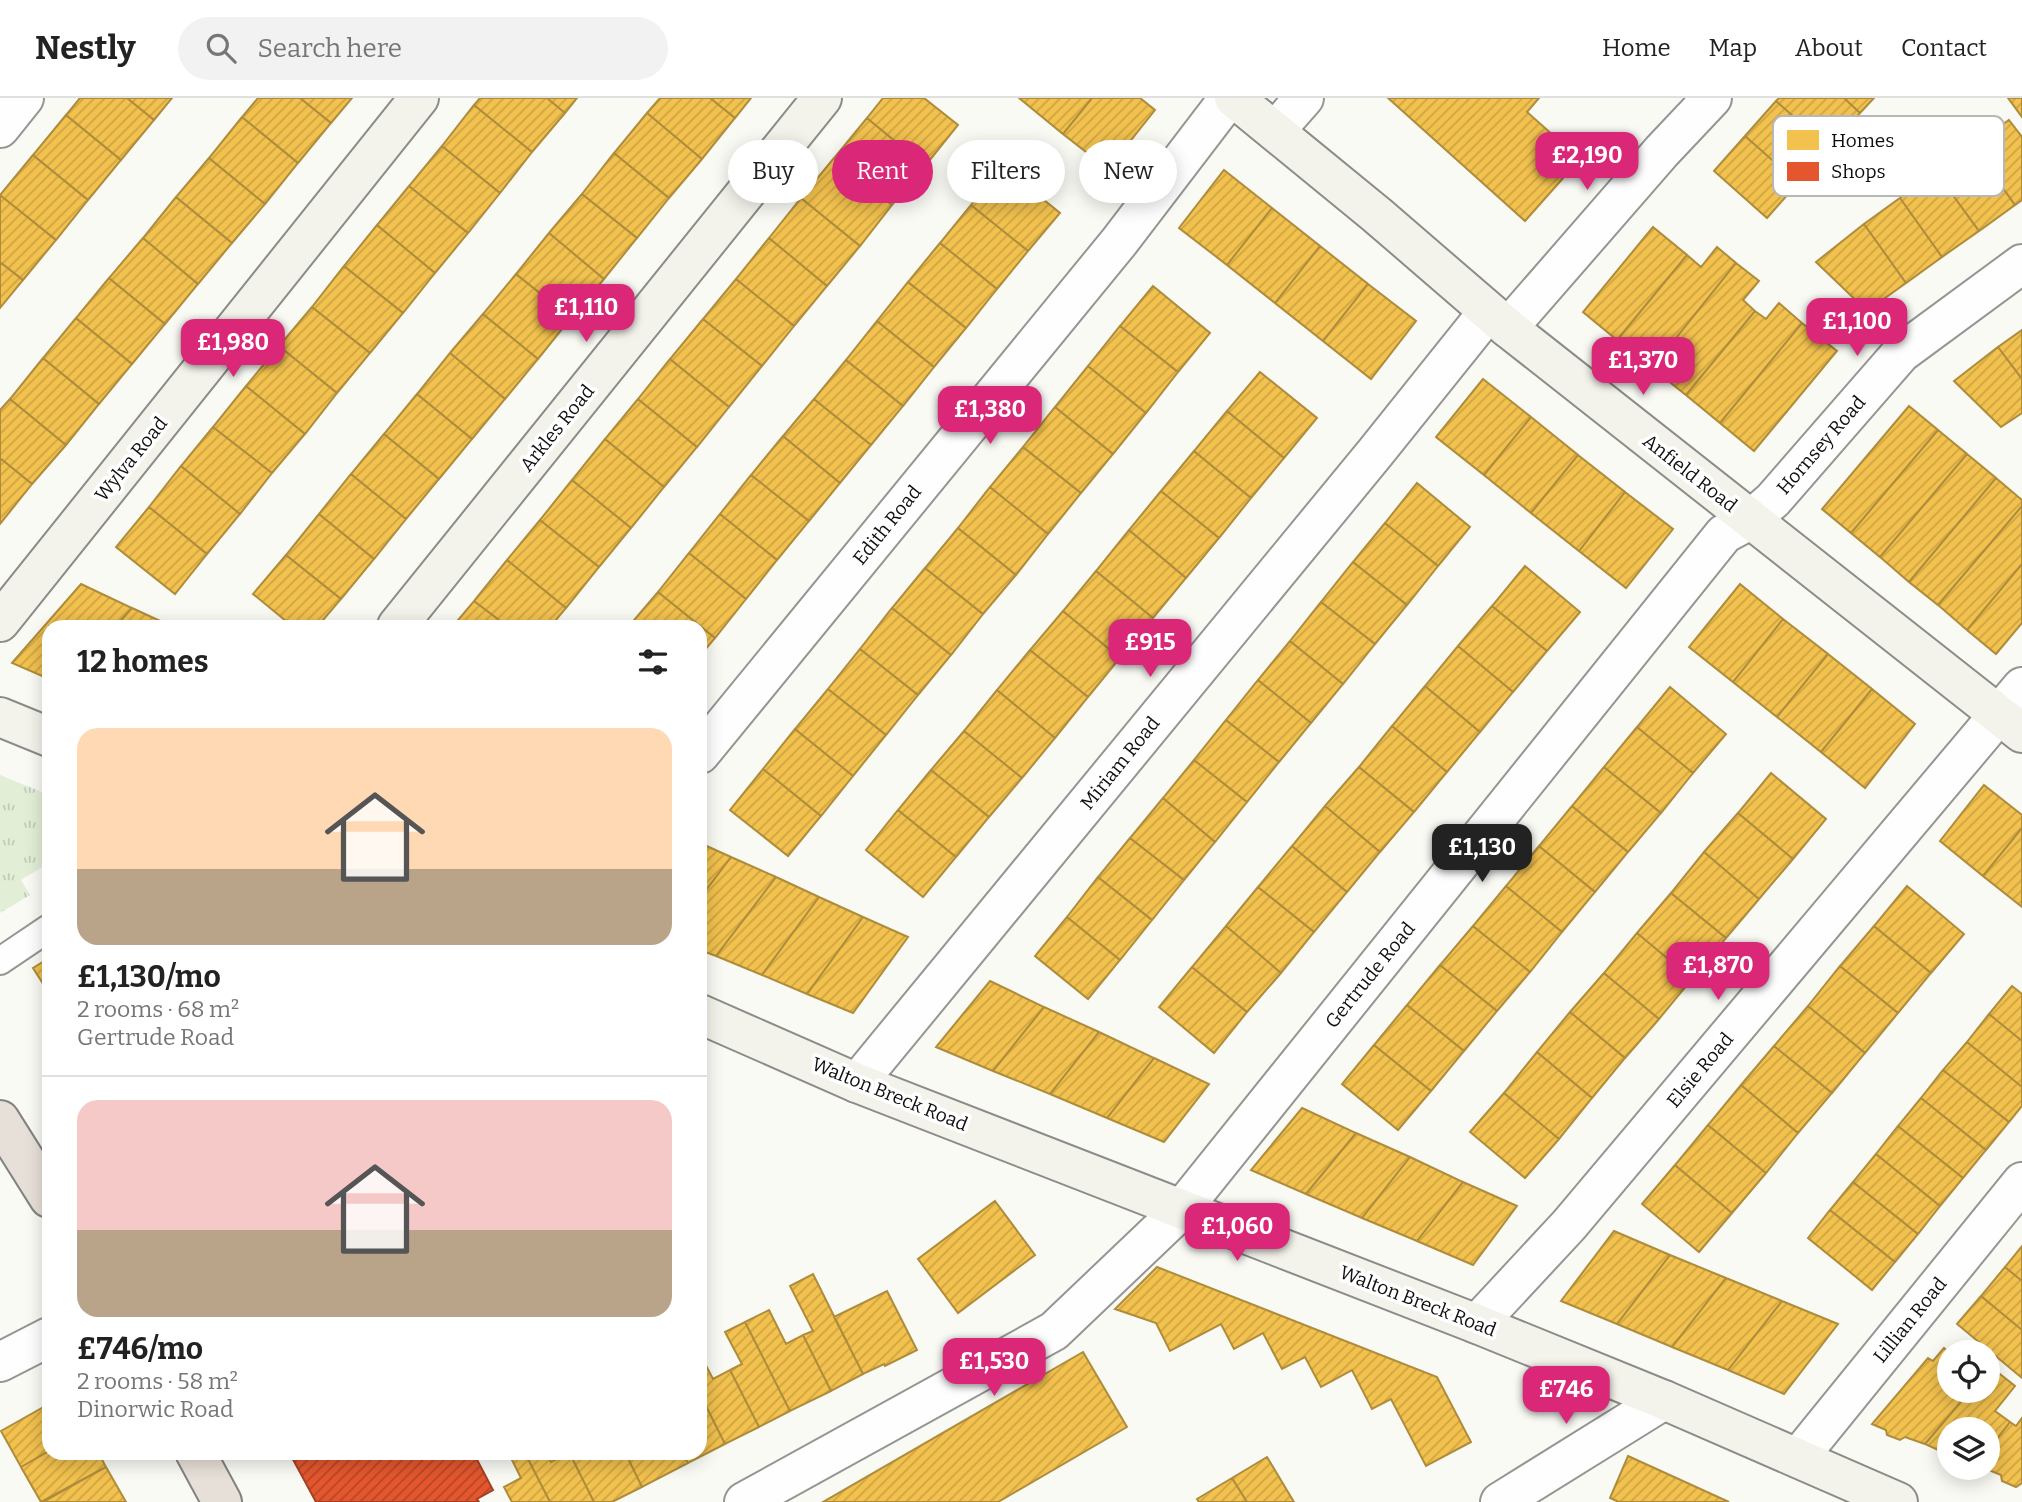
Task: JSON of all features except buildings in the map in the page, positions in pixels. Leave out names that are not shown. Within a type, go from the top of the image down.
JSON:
[{"type":"highway","points":[[0,1120],[42,1187]]},
{"type":"highway","points":[[199,1460],[222,1502]]},
{"type":"street","points":[[0,128],[24,98]]},
{"type":"street","name":"Wylva Road","points":[[0,622],[419,98]]},
{"type":"street","name":"Arkles Road","points":[[402,620],[822,98]]},
{"type":"street","name":"Anfield Road","points":[[1232,98],[1377,215],[1498,320],[1750,520],[2014,712]]},
{"type":"street","name":"Edith Road","points":[[707,745],[1119,243],[1232,98]]},
{"type":"street","points":[[1275,131],[1304,98]]},
{"type":"street","name":"Miriam Road","points":[[857,1083],[1375,453],[1498,320],[1712,98]]},
{"type":"street","name":"Hornsey Road","points":[[1750,520],[1773,500],[1901,353],[2022,264]]},
{"type":"street","name":"Gertrude Road","points":[[744,1502],[1054,1331],[1182,1209],[1724,534],[1750,520]]},
{"type":"street","name":"Elsie Road","points":[[1477,1324],[1569,1225],[2014,712]]},
{"type":"street","points":[[0,717],[42,734]]},
{"type":"street","name":"Walton Breck Road","points":[[707,1017],[857,1083],[1477,1324],[1664,1400],[1898,1502]]},
{"type":"street","name":"Lillian Road","points":[[1798,1458],[2022,1182]]},
{"type":"street","points":[[0,1362],[42,1341]]},
{"type":"street","points":[[1500,1502],[1664,1400]]},
{"type":"lane","points":[[0,961],[42,933]]},
{"type":"green space","points":[[0,775],[42,792],[42,867],[21,880],[30,895],[0,913]]}]
